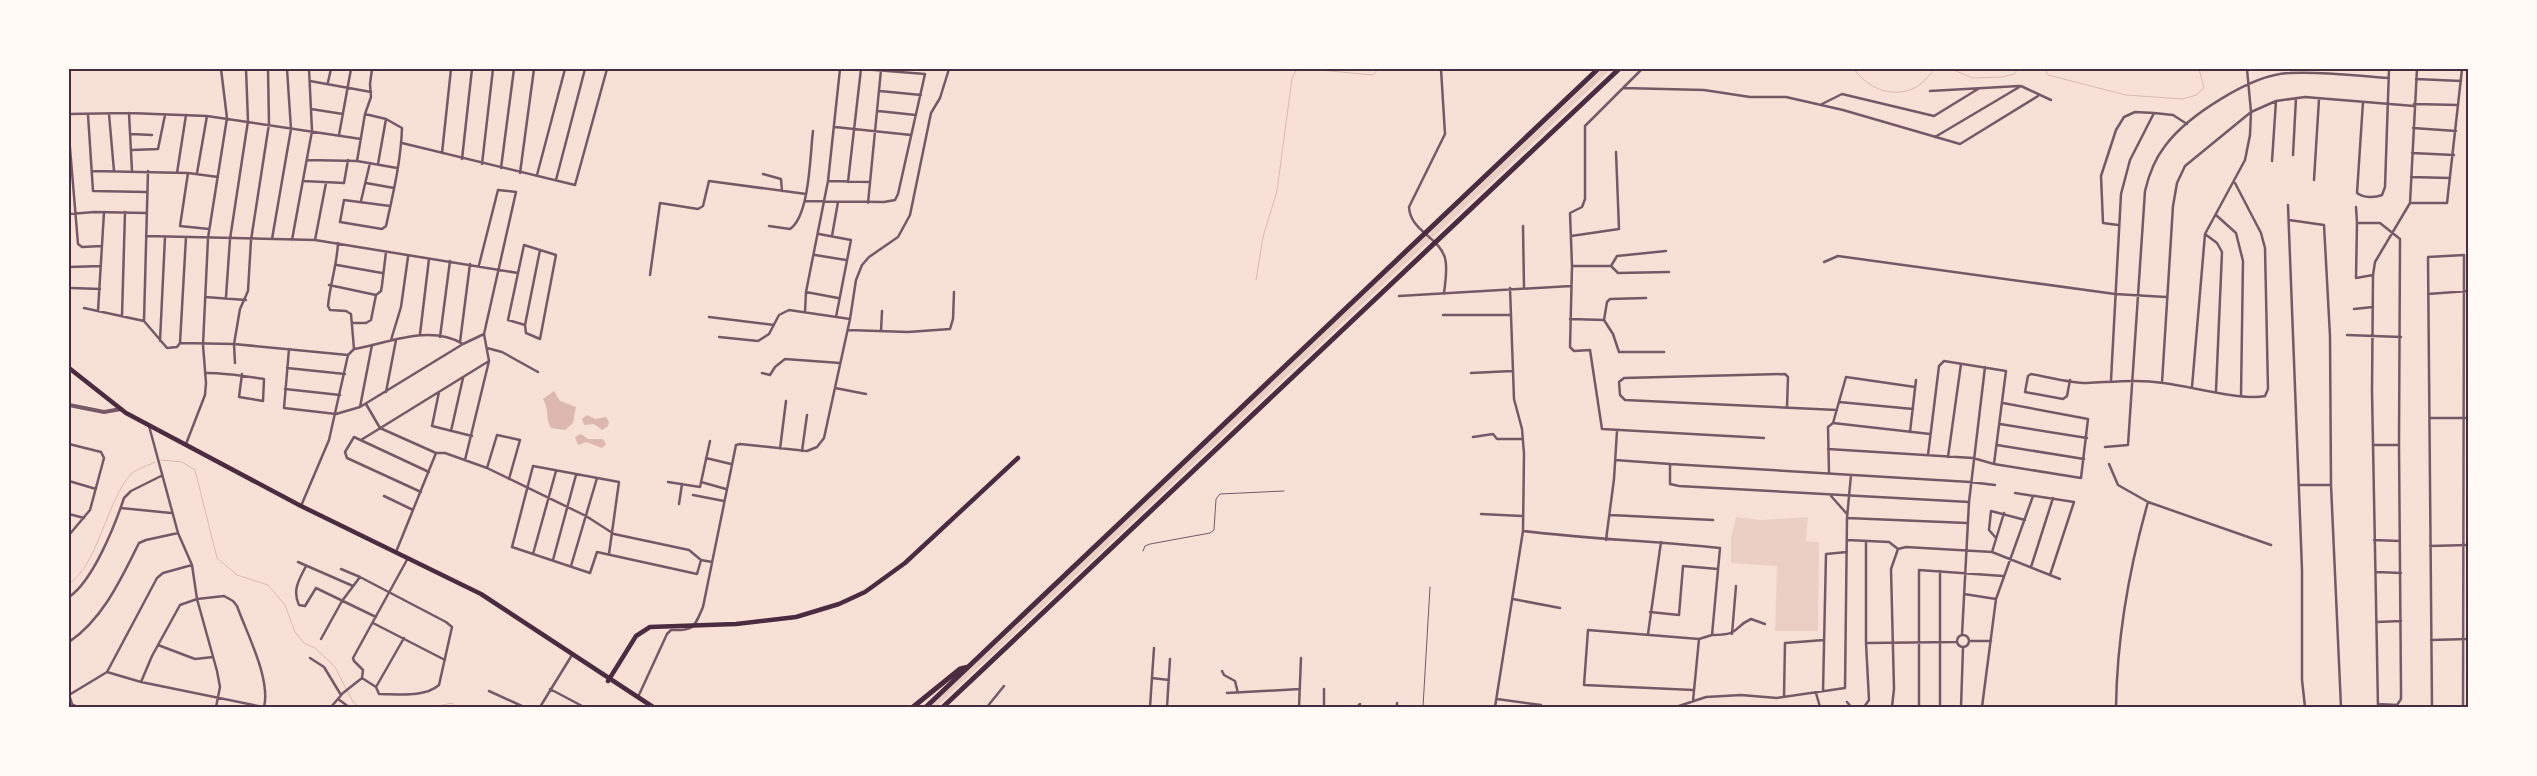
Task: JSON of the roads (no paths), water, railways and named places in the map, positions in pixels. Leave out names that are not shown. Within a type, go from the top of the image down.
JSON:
[{"type":"highway","points":[[926,707],[1598,69]]},
{"type":"highway","points":[[943,707],[1619,69]]},
{"type":"highway","points":[[913,707],[960,669],[971,666]]},
{"type":"main road","points":[[69,368],[121,409],[148,425],[301,506],[481,594],[653,707]]},
{"type":"main road","points":[[608,681],[629,646],[645,629],[661,625],[736,624],[796,617],[852,599],[898,568],[1018,458]]},
{"type":"street","points":[[186,444],[205,395],[207,373],[203,345],[208,238],[227,118],[221,69]]},
{"type":"street","points":[[226,297],[230,239],[248,121],[246,69]]},
{"type":"street","points":[[234,363],[234,344],[240,309],[246,300],[251,240],[269,124],[268,69]]},
{"type":"street","points":[[272,239],[291,129],[287,69]]},
{"type":"street","points":[[292,240],[312,131],[309,69]]},
{"type":"street","points":[[328,83],[331,69]]},
{"type":"street","points":[[339,135],[352,69]]},
{"type":"street","points":[[358,161],[365,114],[371,92],[372,69]]},
{"type":"street","points":[[442,153],[451,69]]},
{"type":"street","points":[[462,159],[472,69]]},
{"type":"street","points":[[482,164],[493,69]]},
{"type":"street","points":[[501,168],[514,69]]},
{"type":"street","points":[[520,173],[534,69]]},
{"type":"street","points":[[537,176],[565,69]]},
{"type":"street","points":[[556,180],[585,69]]},
{"type":"street","points":[[402,143],[482,164],[575,185],[608,69]]},
{"type":"street","points":[[805,312],[806,292],[815,255],[828,181],[840,69]]},
{"type":"street","points":[[805,201],[868,203],[895,200],[925,74],[862,69],[848,182]]},
{"type":"street","points":[[637,698],[667,634],[671,630],[686,632],[694,624],[703,607],[736,445],[807,451],[817,447],[824,438],[848,330],[854,288],[862,265],[869,257],[898,237],[910,215],[931,113],[940,98],[949,69]]},
{"type":"street","points":[[1441,69],[1445,134],[1409,207],[1414,222],[1442,252],[1446,260],[1444,294]]},
{"type":"street","points":[[1642,69],[1585,126],[1585,199],[1582,207],[1570,213],[1572,266],[1571,349],[1590,350],[1601,428],[1617,432],[1764,438]]},
{"type":"street","points":[[2192,387],[2205,234],[2245,160],[2251,112],[2247,69]]},
{"type":"street","points":[[2363,102],[2357,194],[2379,197],[2382,195],[2385,187],[2390,69]]},
{"type":"street","points":[[2357,222],[2380,223],[2393,233],[2400,239],[2401,700],[2397,704],[2378,706],[2374,540],[2373,276],[2375,262],[2393,233],[2410,203],[2417,69]]},
{"type":"street","points":[[2410,203],[2447,202],[2454,155],[2462,69]]},
{"type":"street","points":[[868,203],[881,70]]},
{"type":"street","points":[[2105,447],[2128,445],[2141,228],[2148,178],[2152,166],[2165,146],[2187,124],[2247,84],[2268,76],[2290,71],[2389,78]]},
{"type":"street","points":[[2416,78],[2461,81]]},
{"type":"street","points":[[310,81],[371,92]]},
{"type":"street","points":[[1934,137],[2021,86]]},
{"type":"street","points":[[1930,91],[2021,86],[2038,96],[2051,100]]},
{"type":"street","points":[[1622,88],[1704,90],[1750,97],[1786,97],[1821,104],[1960,144],[2038,96]]},
{"type":"street","points":[[1821,104],[1842,94],[1934,116],[1978,89]]},
{"type":"street","points":[[880,91],[921,95]]},
{"type":"street","points":[[2162,382],[2173,206],[2180,175],[2185,166],[2251,112],[2276,101],[2296,98],[2388,104],[2458,105]]},
{"type":"street","points":[[2293,155],[2296,98]]},
{"type":"street","points":[[2314,180],[2319,99]]},
{"type":"street","points":[[2272,161],[2276,101]]},
{"type":"street","points":[[311,110],[343,114]]},
{"type":"street","points":[[878,111],[916,115]]},
{"type":"street","points":[[2118,225],[2104,224],[2102,221],[2100,186],[2116,130],[2124,117],[2135,112],[2173,115],[2187,124]]},
{"type":"street","points":[[69,114],[129,113],[165,116],[207,116],[361,139]]},
{"type":"street","points":[[129,113],[132,171]]},
{"type":"street","points":[[2111,380],[2118,225],[2125,173],[2154,113]]},
{"type":"street","points":[[88,114],[94,192],[147,192]]},
{"type":"street","points":[[109,114],[114,171]]},
{"type":"street","points":[[365,114],[386,119],[401,126],[402,143],[394,188],[390,206],[385,228],[340,222],[344,200],[390,206]]},
{"type":"street","points":[[177,173],[186,115]]},
{"type":"street","points":[[132,150],[158,149],[165,116]]},
{"type":"street","points":[[197,173],[207,116]]},
{"type":"street","points":[[378,164],[386,119]]},
{"type":"street","points":[[835,127],[911,135]]},
{"type":"street","points":[[2413,128],[2456,131]]},
{"type":"street","points":[[769,226],[790,229],[794,226],[805,201],[813,130]]},
{"type":"street","points":[[131,134],[152,135]]},
{"type":"street","points":[[69,136],[75,214],[80,247],[102,246]]},
{"type":"street","points":[[1571,236],[1619,229],[1616,152]]},
{"type":"street","points":[[2412,153],[2454,155]]},
{"type":"street","points":[[307,160],[348,160],[397,168]]},
{"type":"street","points":[[303,181],[344,183],[348,160]]},
{"type":"street","points":[[362,201],[370,163]]},
{"type":"street","points":[[92,171],[197,173],[218,177]]},
{"type":"street","points":[[148,171],[144,321],[167,348],[178,347],[180,343],[186,237]]},
{"type":"street","points":[[188,173],[180,226],[209,230]]},
{"type":"street","points":[[763,174],[781,179],[782,191]]},
{"type":"street","points":[[2411,177],[2450,178]]},
{"type":"street","points":[[650,275],[660,203],[698,209],[703,206],[709,181],[806,194]]},
{"type":"street","points":[[828,181],[870,182]]},
{"type":"street","points":[[315,240],[326,183]]},
{"type":"street","points":[[366,183],[394,188]]},
{"type":"street","points":[[2070,380],[2067,396],[2063,399],[2025,392],[2029,374],[2070,380],[2086,383],[2111,380],[2162,382],[2241,395],[2263,396],[2268,389],[2266,255],[2261,233],[2234,183]]},
{"type":"street","points":[[465,460],[489,361],[484,334],[517,193],[499,188],[480,265]]},
{"type":"street","points":[[832,236],[838,202]]},
{"type":"street","points":[[2288,205],[2300,485],[2302,680],[2305,707]]},
{"type":"street","points":[[2356,207],[2356,278],[2373,276]]},
{"type":"street","points":[[98,311],[104,212]]},
{"type":"street","points":[[69,214],[104,212],[146,213]]},
{"type":"street","points":[[122,316],[125,212]]},
{"type":"street","points":[[2215,214],[2236,233],[2242,254],[2241,395]]},
{"type":"street","points":[[2289,220],[2324,225],[2330,336],[2331,485],[2340,707]]},
{"type":"street","points":[[1523,226],[1524,288]]},
{"type":"street","points":[[819,234],[850,240],[836,317]]},
{"type":"street","points":[[2205,234],[2217,243],[2222,252],[2216,391]]},
{"type":"street","points":[[146,236],[251,240],[315,240],[408,256],[480,265],[518,273]]},
{"type":"street","points":[[160,342],[165,237]]},
{"type":"street","points":[[338,243],[337,265],[330,285],[328,308],[351,314],[353,323],[351,334],[354,349]]},
{"type":"street","points":[[525,326],[508,320],[524,245],[540,250],[556,256],[540,340],[526,333],[525,326],[540,250]]},
{"type":"street","points":[[1612,266],[1617,256],[1666,250]]},
{"type":"street","points":[[353,323],[369,323],[376,295],[381,291],[386,252]]},
{"type":"street","points":[[815,255],[846,260]]},
{"type":"street","points":[[391,340],[401,307],[408,256]]},
{"type":"street","points":[[1824,262],[1838,256],[2115,294],[2166,297]]},
{"type":"street","points":[[2432,707],[2430,640],[2431,418],[2428,257],[2464,256],[2466,291],[2464,419],[2466,545],[2463,707]]},
{"type":"street","points":[[420,335],[429,259]]},
{"type":"street","points":[[440,337],[450,261]]},
{"type":"street","points":[[461,343],[470,264]]},
{"type":"street","points":[[337,265],[383,273]]},
{"type":"street","points":[[69,267],[101,266]]},
{"type":"street","points":[[1572,266],[1612,266],[1618,273],[1669,272]]},
{"type":"street","points":[[330,285],[376,295]]},
{"type":"street","points":[[1399,296],[1510,288],[1571,286]]},
{"type":"street","points":[[72,288],[100,289]]},
{"type":"street","points":[[1495,707],[1523,531],[1523,439],[1514,399],[1510,288]]},
{"type":"street","points":[[2428,294],[2466,291]]},
{"type":"street","points":[[806,292],[838,298]]},
{"type":"street","points":[[848,330],[932,332],[950,329],[954,319],[954,292]]},
{"type":"street","points":[[205,297],[226,297],[246,300]]},
{"type":"street","points":[[1646,298],[1610,299],[1607,302],[1604,320],[1613,334],[1619,352],[1664,352]]},
{"type":"street","points":[[2354,308],[2374,307]]},
{"type":"street","points":[[84,308],[144,321]]},
{"type":"street","points":[[718,337],[758,341],[769,334],[779,315],[789,310],[850,319]]},
{"type":"street","points":[[881,331],[882,311]]},
{"type":"street","points":[[1443,315],[1510,315]]},
{"type":"street","points":[[709,317],[774,325]]},
{"type":"street","points":[[1570,320],[1604,320]]},
{"type":"street","points":[[289,348],[284,408],[336,414],[366,404],[461,343],[484,334]]},
{"type":"street","points":[[301,506],[320,466],[336,414],[348,355],[354,349],[420,335],[440,337],[461,343]]},
{"type":"street","points":[[2348,335],[2401,337]]},
{"type":"street","points":[[386,392],[396,340]]},
{"type":"street","points":[[180,343],[203,345],[234,344],[348,355]]},
{"type":"street","points":[[360,407],[372,346]]},
{"type":"street","points":[[487,348],[502,352],[538,372]]},
{"type":"street","points":[[762,374],[770,375],[775,367],[785,359],[840,363]]},
{"type":"street","points":[[361,440],[489,361]]},
{"type":"street","points":[[1928,455],[1939,366],[1944,361],[2006,371],[1994,464]]},
{"type":"street","points":[[1948,456],[1961,364]]},
{"type":"street","points":[[1866,644],[1956,642],[1962,635],[1970,482],[1986,367]]},
{"type":"street","points":[[287,368],[345,374]]},
{"type":"street","points":[[1471,373],[1512,371]]},
{"type":"street","points":[[207,373],[242,374],[266,380],[263,400],[239,397],[242,374]]},
{"type":"street","points":[[1787,407],[1788,377],[1785,374],[1624,378],[1619,382],[1620,395],[1624,400],[1837,410]]},
{"type":"street","points":[[1829,473],[1828,427],[1833,423],[1846,377],[1915,387]]},
{"type":"street","points":[[452,431],[463,378]]},
{"type":"street","points":[[1910,432],[1916,380]]},
{"type":"street","points":[[836,388],[866,394]]},
{"type":"street","points":[[285,389],[340,395]]},
{"type":"street","points":[[439,392],[432,424],[435,428],[472,436]]},
{"type":"street","points":[[780,448],[786,401]]},
{"type":"street","points":[[1839,402],[1913,409]]},
{"type":"street","points":[[1828,449],[1973,458],[1994,464],[2080,478],[2087,438],[2088,419],[2003,403]]},
{"type":"street","points":[[366,404],[380,428],[436,452],[486,468],[567,506],[614,534],[689,550],[701,560],[712,562]]},
{"type":"street","points":[[69,406],[104,412],[121,409]]},
{"type":"street","points":[[802,451],[807,415]]},
{"type":"street","points":[[2431,418],[2468,418]]},
{"type":"street","points":[[1833,423],[1930,434]]},
{"type":"street","points":[[2000,424],[2087,438]]},
{"type":"street","points":[[148,425],[178,533],[192,565],[197,599],[220,687],[216,707]]},
{"type":"street","points":[[1606,540],[1616,460],[1617,432]]},
{"type":"street","points":[[1473,438],[1492,434],[1497,439],[1523,439]]},
{"type":"street","points":[[486,468],[497,435],[520,440],[509,479]]},
{"type":"street","points":[[421,492],[347,458],[345,452],[352,438],[361,440],[429,472]]},
{"type":"street","points":[[668,482],[700,487],[710,441]]},
{"type":"street","points":[[69,444],[104,454],[90,510],[69,535]]},
{"type":"street","points":[[1997,444],[2084,459]]},
{"type":"street","points":[[2373,445],[2399,445]]},
{"type":"street","points":[[396,552],[436,452]]},
{"type":"street","points":[[706,458],[731,464]]},
{"type":"street","points":[[1616,460],[1995,485]]},
{"type":"street","points":[[1670,464],[1670,484],[1679,486],[1969,502]]},
{"type":"street","points":[[2109,464],[2118,484],[2148,502],[2271,546]]},
{"type":"street","points":[[610,554],[620,482],[533,466],[512,547],[590,572],[597,552],[697,574],[701,560]]},
{"type":"street","points":[[533,554],[556,471]]},
{"type":"street","points":[[553,560],[576,475]]},
{"type":"street","points":[[1676,707],[1706,697],[1741,695],[1784,697],[1845,688],[1846,552],[1848,496],[1851,475]]},
{"type":"street","points":[[69,597],[84,581],[121,508],[124,498],[131,491],[161,476]]},
{"type":"street","points":[[571,566],[597,478]]},
{"type":"street","points":[[69,481],[96,489]]},
{"type":"street","points":[[701,482],[726,489]]},
{"type":"street","points":[[679,504],[682,484]]},
{"type":"street","points":[[2300,485],[2331,485]]},
{"type":"street","points":[[2015,493],[2074,502],[2050,575]]},
{"type":"street","points":[[1830,494],[1848,514]]},
{"type":"street","points":[[693,495],[724,501]]},
{"type":"street","points":[[384,496],[414,510]]},
{"type":"street","points":[[1982,707],[1996,599],[2033,496]]},
{"type":"street","points":[[2031,567],[2053,498]]},
{"type":"street","points":[[2116,707],[2116,669],[2129,577],[2148,502]]},
{"type":"street","points":[[121,508],[172,513]]},
{"type":"street","points":[[1996,538],[1989,530],[1990,512],[1993,510],[2024,520]]},
{"type":"street","points":[[1992,552],[2004,513]]},
{"type":"street","points":[[69,514],[84,518]]},
{"type":"street","points":[[1482,514],[1523,516]]},
{"type":"street","points":[[1610,516],[1713,520]]},
{"type":"street","points":[[1847,518],[1967,523]]},
{"type":"street","points":[[1523,531],[1606,540],[1661,542],[1720,548],[1712,635]]},
{"type":"street","points":[[69,642],[83,632],[97,618],[140,543],[178,533]]},
{"type":"street","points":[[1847,540],[1890,542],[1898,549]]},
{"type":"street","points":[[2374,540],[2400,541]]},
{"type":"street","points":[[1648,634],[1661,542]]},
{"type":"street","points":[[1864,707],[1869,700],[1866,644],[1866,542]]},
{"type":"street","points":[[2430,546],[2466,545]]},
{"type":"street","points":[[1898,549],[1906,547],[1992,552],[2060,579]]},
{"type":"street","points":[[1892,707],[1894,689],[1891,569],[1898,549]]},
{"type":"street","points":[[1823,691],[1826,554],[1846,552]]},
{"type":"street","points":[[331,707],[342,694],[362,678],[363,670],[353,658],[390,594],[408,558]]},
{"type":"street","points":[[298,562],[352,586]]},
{"type":"street","points":[[77,707],[72,704],[69,695],[107,672],[158,578],[163,573],[192,565]]},
{"type":"street","points":[[306,566],[296,588],[295,596],[299,605],[305,606],[316,588],[376,617]]},
{"type":"street","points":[[1650,612],[1679,615],[1683,566],[1718,570]]},
{"type":"street","points":[[341,569],[446,622],[452,627],[439,685],[434,689],[412,694],[379,694],[376,687],[362,678]]},
{"type":"street","points":[[1918,707],[1919,570],[2003,576]]},
{"type":"street","points":[[1940,571],[1940,707]]},
{"type":"street","points":[[2376,572],[2400,573]]},
{"type":"street","points":[[322,638],[352,586],[360,578]]},
{"type":"street","points":[[1732,634],[1736,586]]},
{"type":"street","points":[[1964,594],[1996,599]]},
{"type":"street","points":[[107,672],[141,682],[263,707],[266,697],[264,681],[237,606],[232,600],[224,596],[197,599],[177,609],[158,644],[141,682]]},
{"type":"street","points":[[1513,599],[1560,608]]},
{"type":"street","points":[[1693,690],[1584,685],[1588,630],[1699,639],[1712,635],[1732,634],[1744,622],[1751,619],[1765,624]]},
{"type":"street","points":[[2377,622],[2401,621]]},
{"type":"street","points":[[373,622],[445,660]]},
{"type":"street","points":[[1962,635],[1966,636],[1969,642]]},
{"type":"street","points":[[376,687],[404,638]]},
{"type":"street","points":[[1693,702],[1699,639]]},
{"type":"street","points":[[2430,640],[2468,639]]},
{"type":"street","points":[[1784,697],[1785,642],[1824,640]]},
{"type":"street","points":[[1961,707],[1963,648],[1969,642],[1991,641]]},
{"type":"street","points":[[1956,642],[1958,646],[1963,648]]},
{"type":"street","points":[[158,644],[195,659],[213,657]]},
{"type":"street","points":[[1150,707],[1154,648]]},
{"type":"street","points":[[540,707],[572,655]]},
{"type":"street","points":[[310,658],[326,671],[342,694]]},
{"type":"street","points":[[1299,707],[1301,658]]},
{"type":"street","points":[[1167,707],[1170,659]]},
{"type":"street","points":[[1222,671],[1224,676],[1235,681],[1238,693]]},
{"type":"street","points":[[1152,678],[1169,680]]},
{"type":"street","points":[[987,707],[1004,686]]},
{"type":"street","points":[[550,689],[578,706],[584,707]]},
{"type":"street","points":[[1228,693],[1300,689]]},
{"type":"street","points":[[1324,689],[1324,707]]},
{"type":"street","points":[[489,691],[524,707]]},
{"type":"street","points":[[1816,693],[1820,707]]},
{"type":"street","points":[[338,699],[349,707]]},
{"type":"street","points":[[1497,699],[1541,705]]},
{"type":"street","points":[[1848,702],[1851,707]]},
{"type":"lane","points":[[1143,551],[1145,546],[1150,544],[1210,533],[1216,525],[1216,500],[1220,494],[1284,492]]},
{"type":"lane","points":[[1423,707],[1430,587]]},
{"type":"waterway","points":[[1256,280],[1263,237],[1277,191],[1292,78],[1297,69]]},
{"type":"waterway","points":[[1309,69],[1373,75],[1378,69]]},
{"type":"waterway","points":[[1854,69],[1872,86],[1895,92],[1915,88],[1935,69]]},
{"type":"waterway","points":[[1951,69],[1973,78],[2002,77],[2014,74],[2018,69]]},
{"type":"waterway","points":[[2045,69],[2048,75],[2126,95],[2183,99],[2196,95],[2204,88],[2199,69]]},
{"type":"waterway","points":[[161,460],[182,462],[195,470],[217,558],[237,575],[268,585],[285,605],[295,632],[304,643],[315,648],[335,667],[353,702],[359,707]]},
{"type":"waterway","points":[[69,584],[88,562],[122,486],[133,472],[155,462]]},
{"type":"waterway","points":[[434,707],[452,703],[457,707]]}]
